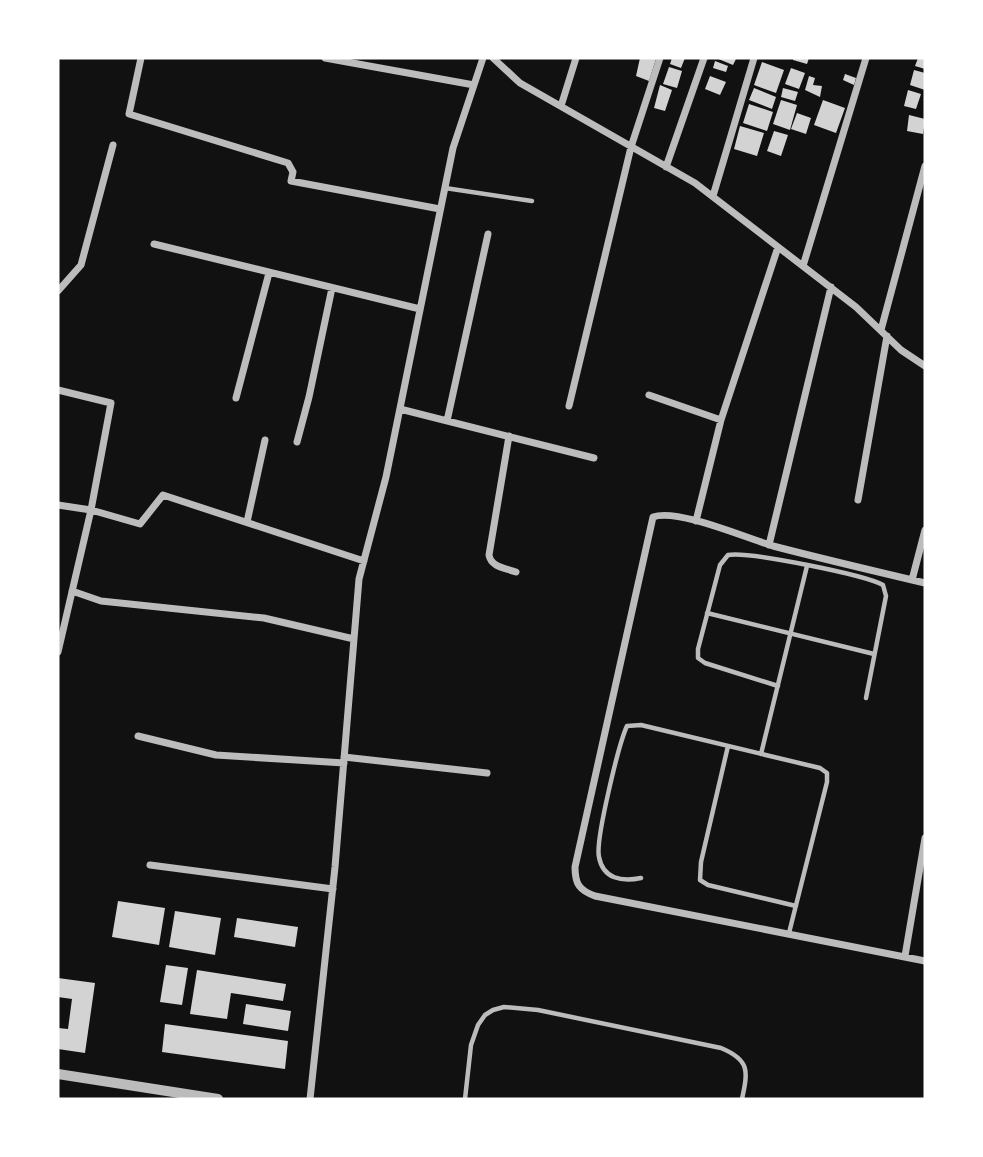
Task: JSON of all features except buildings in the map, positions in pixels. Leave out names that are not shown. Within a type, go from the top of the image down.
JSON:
[{"type":"street","points":[[141,58],[129,114],[288,163],[293,172],[291,181],[440,209]]},
{"type":"street","points":[[325,58],[474,85]]},
{"type":"street","points":[[310,1099],[333,889],[359,579],[386,477],[453,148],[483,58]]},
{"type":"street","points":[[493,58],[520,83],[713,196],[856,307],[901,350],[925,366]]},
{"type":"street","points":[[561,106],[576,58]]},
{"type":"street","points":[[569,406],[631,147],[660,58]]},
{"type":"street","points":[[666,167],[704,58]]},
{"type":"street","points":[[713,196],[754,58]]},
{"type":"street","points":[[803,266],[866,58]]},
{"type":"street","points":[[58,292],[81,265],[113,145]]},
{"type":"street","points":[[858,500],[884,333],[925,166]]},
{"type":"street","points":[[447,421],[488,234]]},
{"type":"street","points":[[154,244],[420,309]]},
{"type":"street","points":[[696,521],[721,420],[778,247]]},
{"type":"street","points":[[236,398],[269,272]]},
{"type":"street","points":[[769,545],[831,287]]},
{"type":"street","points":[[297,442],[332,288]]},
{"type":"street","points":[[58,390],[111,403],[91,510],[58,652]]},
{"type":"street","points":[[649,395],[721,420]]},
{"type":"street","points":[[400,409],[594,458]]},
{"type":"street","points":[[509,436],[489,555],[490,561],[495,565],[516,572]]},
{"type":"street","points":[[247,522],[265,440]]},
{"type":"street","points":[[58,505],[91,510],[140,524],[163,495],[364,561]]},
{"type":"street","points":[[925,583],[769,545],[696,521],[663,515],[651,520],[575,867],[577,885],[583,892],[595,896],[925,961]]},
{"type":"street","points":[[912,580],[925,530]]},
{"type":"street","points":[[72,591],[102,601],[264,618],[354,639]]},
{"type":"street","points":[[138,736],[216,755],[344,760],[486,773]]},
{"type":"street","points":[[905,956],[925,838]]},
{"type":"street","points":[[150,865],[333,889]]},
{"type":"street","points":[[58,1074],[218,1099]]},
{"type":"lane","points":[[445,187],[532,201]]},
{"type":"lane","points":[[778,686],[700,661],[697,653],[707,613],[720,565],[728,555],[807,566],[883,585],[886,596],[866,698]]},
{"type":"lane","points":[[761,754],[807,566]]},
{"type":"lane","points":[[707,613],[874,654]]},
{"type":"lane","points":[[641,878],[622,881],[616,879],[608,875],[599,859],[599,844],[607,805],[627,726],[641,725],[820,768],[827,773],[827,782],[789,933]]},
{"type":"lane","points":[[728,746],[701,862],[700,880],[708,885],[796,906]]},
{"type":"lane","points":[[465,1099],[471,1045],[478,1025],[493,1010],[504,1007],[538,1010],[728,1051],[743,1061],[746,1070],[743,1099]]}]
